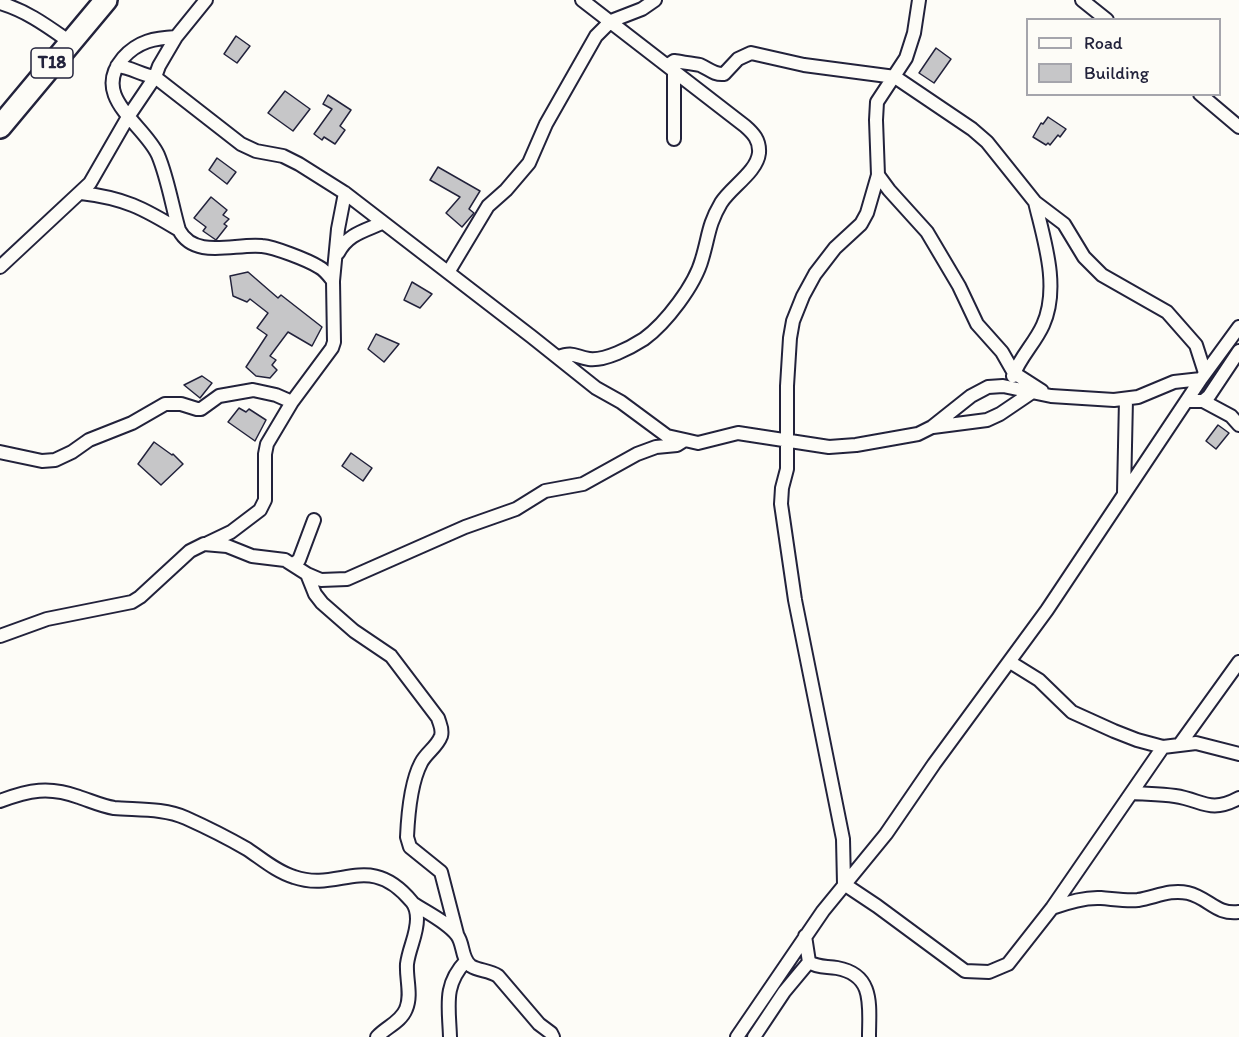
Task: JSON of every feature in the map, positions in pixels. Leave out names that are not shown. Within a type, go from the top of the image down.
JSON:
[{"type":"highway","name":"T18","points":[[0,127],[106,0]]},
{"type":"street","points":[[0,267],[81,193],[97,174],[128,117],[155,78],[159,66],[176,37],[206,0]]},
{"type":"street","points":[[558,357],[571,353],[586,359],[604,357],[644,339],[659,325],[690,287],[698,270],[709,227],[717,210],[726,196],[750,171],[759,155],[759,144],[754,134],[582,0]]},
{"type":"street","points":[[450,273],[448,271],[488,206],[530,163],[546,124],[596,36],[611,21],[642,9],[656,0]]},
{"type":"street","points":[[844,884],[843,839],[795,600],[782,504],[782,488],[787,469],[790,338],[798,306],[815,274],[830,254],[861,224],[867,213],[878,175],[877,102],[906,58],[919,0]]},
{"type":"street","points":[[1082,0],[1104,18]]},
{"type":"street","points":[[0,3],[34,16],[70,42]]},
{"type":"street","points":[[176,37],[146,41],[124,56],[113,75],[114,96],[119,106],[145,135],[157,154],[179,230],[184,238],[192,245],[205,248],[265,246],[317,266],[333,280]]},
{"type":"street","points":[[674,139],[671,68],[674,62],[687,65],[696,64],[713,73],[724,75],[738,59],[751,53],[804,65],[895,77],[972,129],[994,150],[1035,202],[1064,224],[1084,258],[1092,266],[1126,290],[1167,312],[1196,345],[1221,352]]},
{"type":"street","points":[[117,66],[155,78],[241,144],[256,151],[283,156],[345,193],[596,388],[621,402],[667,436],[698,443],[738,433],[829,447],[856,445],[907,437],[932,427],[987,420],[1031,393]]},
{"type":"street","points":[[1202,96],[1239,127]]},
{"type":"street","points":[[878,175],[903,207],[927,232],[959,286],[977,324],[1002,352],[1014,373],[1051,396]]},
{"type":"street","points":[[81,193],[128,202],[179,230]]},
{"type":"street","points":[[0,636],[47,620],[132,602],[190,551],[231,532],[260,510],[265,500],[267,444],[292,402],[332,348],[334,342],[333,280],[345,193]]},
{"type":"street","points":[[1010,387],[1021,359],[1044,324],[1050,299],[1047,257],[1035,202]]},
{"type":"street","points":[[317,266],[336,256],[346,240],[353,235],[382,223]]},
{"type":"street","points":[[737,1037],[805,936],[886,834],[934,764],[1047,610],[1203,376],[1239,327]]},
{"type":"street","points":[[1196,345],[1203,376]]},
{"type":"street","points":[[1203,401],[1235,362],[1239,351]]},
{"type":"street","points":[[932,427],[981,390],[996,386],[1051,396],[1126,399],[1138,397],[1174,382],[1203,376]]},
{"type":"street","points":[[0,452],[42,461],[55,460],[72,453],[89,440],[125,427],[165,404],[181,404],[197,410],[219,396],[253,390],[276,395],[292,402]]},
{"type":"street","points":[[1124,493],[1126,399]]},
{"type":"street","points":[[1188,401],[1203,401],[1231,416],[1239,425]]},
{"type":"street","points":[[204,544],[226,546],[243,553],[273,557],[293,564],[321,580],[337,580],[359,575],[465,527],[516,509],[545,491],[583,483],[637,454],[656,447],[677,445],[685,440]]},
{"type":"street","points":[[293,564],[299,560],[314,520]]},
{"type":"street","points":[[307,574],[315,594],[336,617],[384,650],[398,664],[438,718],[442,734],[437,744],[421,762],[417,773],[407,837],[410,847],[441,872],[466,961],[471,966],[498,976],[553,1037]]},
{"type":"street","points":[[1010,662],[1039,680],[1072,712],[1129,737],[1163,747],[1196,743],[1235,752],[1239,762]]},
{"type":"street","points":[[1180,744],[1239,662]]},
{"type":"street","points":[[844,884],[965,971],[989,972],[1008,964],[1052,908],[1163,747]]},
{"type":"street","points":[[0,801],[24,792],[63,791],[112,807],[150,810],[184,817],[245,848],[283,873],[296,878],[328,879],[366,874],[378,877],[390,883],[414,904],[457,934]]},
{"type":"street","points":[[1133,793],[1177,796],[1209,806],[1229,803],[1239,798]]},
{"type":"street","points":[[1052,908],[1087,898],[1130,901],[1168,892],[1179,892],[1199,897],[1225,913],[1239,912]]},
{"type":"street","points":[[377,1037],[402,1017],[408,1001],[408,961],[417,918],[414,904]]},
{"type":"street","points":[[754,1037],[784,992],[809,962],[805,936]]},
{"type":"street","points":[[450,1037],[449,991],[456,971],[466,961]]},
{"type":"street","points":[[809,962],[819,967],[835,967],[848,971],[862,980],[867,987],[869,1037]]},
{"type":"building","points":[[236,36],[250,46],[237,63],[224,54]]},
{"type":"building","points":[[936,48],[951,59],[934,83],[919,73]]},
{"type":"building","points":[[285,91],[310,109],[293,131],[268,113]]},
{"type":"building","points":[[328,95],[351,110],[340,126],[345,130],[335,144],[324,137],[322,140],[314,134],[332,109],[323,104]]},
{"type":"building","points":[[1048,117],[1066,129],[1050,145],[1048,143],[1046,145],[1033,137],[1041,123],[1043,124]]},
{"type":"building","points":[[217,158],[236,172],[227,184],[209,170]]},
{"type":"building","points":[[438,167],[480,191],[469,209],[474,213],[462,227],[446,213],[460,197],[430,180]]},
{"type":"building","points":[[211,197],[227,210],[223,215],[229,219],[224,224],[227,226],[216,240],[203,231],[206,227],[194,218]]},
{"type":"building","points":[[248,272],[278,298],[281,295],[322,327],[312,346],[288,332],[270,356],[276,360],[272,365],[277,370],[270,378],[256,376],[246,367],[267,335],[257,328],[268,313],[250,299],[247,302],[233,296],[230,276]]},
{"type":"building","points":[[412,282],[432,294],[420,308],[404,300]]},
{"type":"building","points":[[376,334],[399,344],[384,362],[368,349]]},
{"type":"building","points":[[202,376],[212,383],[200,398],[184,385]]},
{"type":"building","points":[[239,408],[246,412],[249,409],[266,420],[255,441],[228,422]]},
{"type":"building","points":[[1218,425],[1229,433],[1216,449],[1206,441]]},
{"type":"building","points":[[154,442],[173,454],[183,464],[161,485],[138,464]]},
{"type":"building","points":[[351,453],[372,468],[363,481],[342,466]]}]
